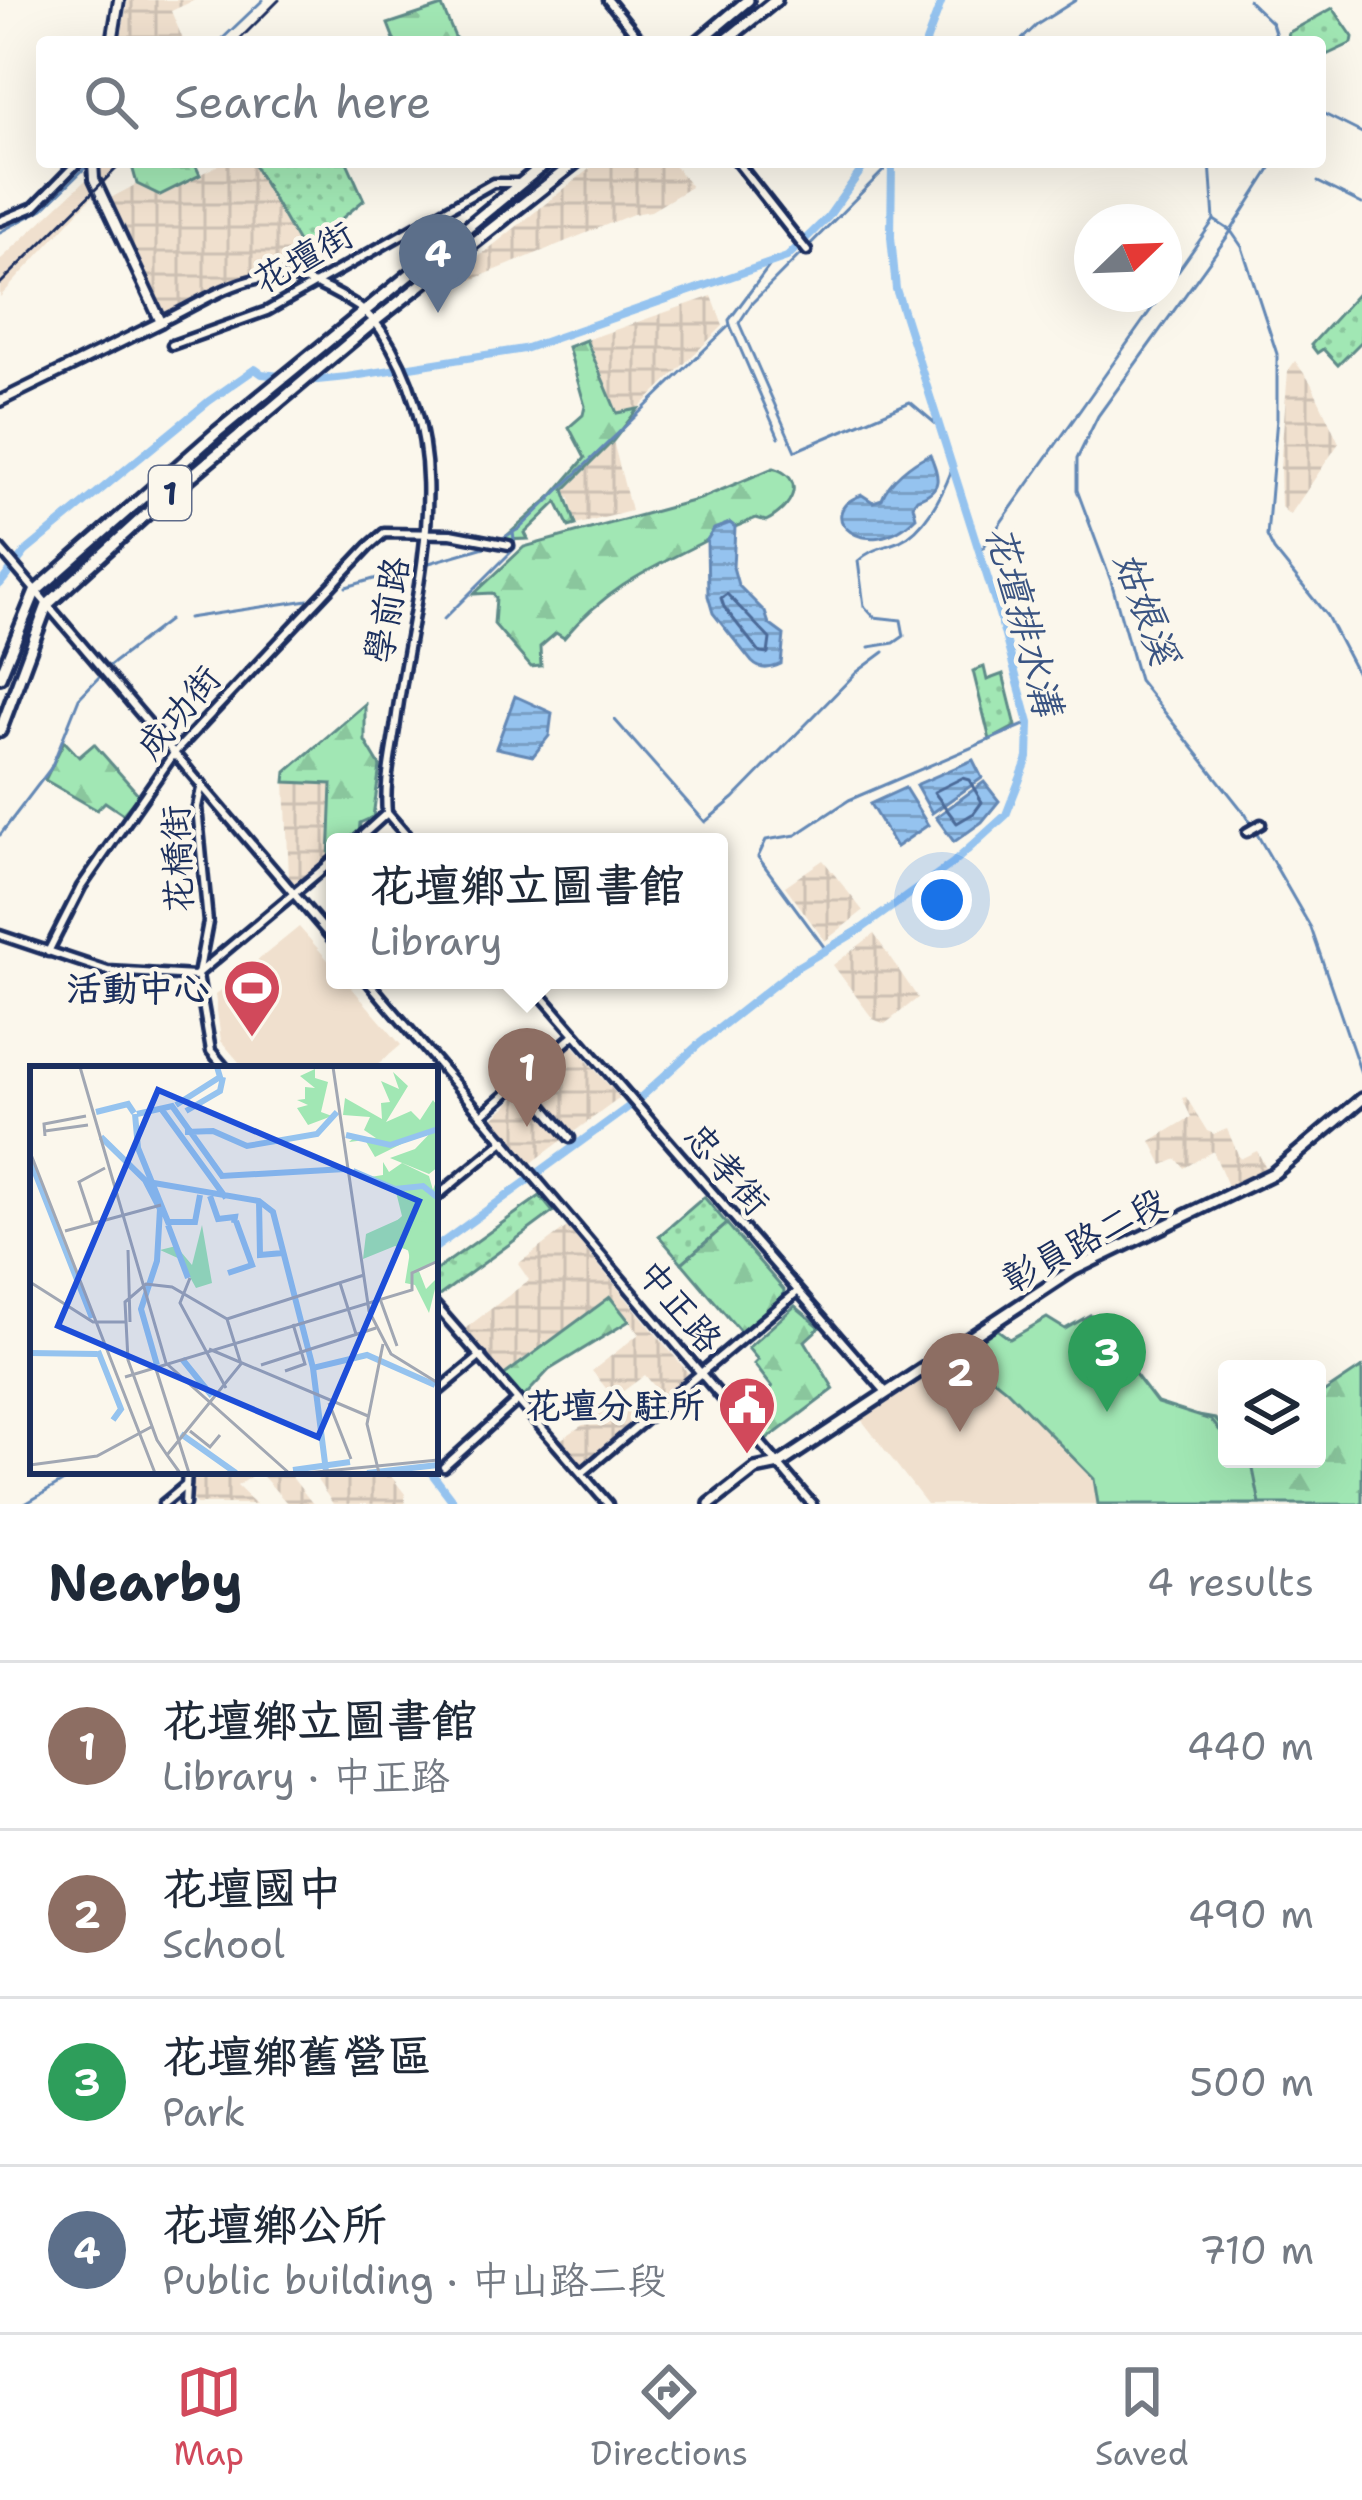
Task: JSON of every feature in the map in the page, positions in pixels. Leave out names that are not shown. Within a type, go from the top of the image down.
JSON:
[{"type":"main road","points":[[705,36],[748,0]]},
{"type":"main road","points":[[731,36],[776,0]]},
{"type":"main road","name":"1","points":[[0,677],[34,592],[293,369],[539,168]]},
{"type":"main road","name":"1","points":[[0,731],[47,605],[320,367],[568,168]]},
{"type":"main road","name":"彰員路二段","points":[[710,1504],[755,1469],[779,1464],[1091,1260],[1274,1173],[1362,1099]]},
{"type":"street","points":[[113,36],[119,0]]},
{"type":"street","points":[[608,0],[637,36]]},
{"type":"street","points":[[0,221],[34,207],[72,168]]},
{"type":"street","points":[[94,168],[94,179],[160,322]]},
{"type":"street","points":[[742,168],[807,251]]},
{"type":"street","name":"花壇街","points":[[172,345],[266,311],[493,183],[520,183]]},
{"type":"street","points":[[0,400],[257,276],[285,276],[317,284],[365,309],[375,321]]},
{"type":"street","name":"學前路","points":[[375,321],[404,376],[428,460],[427,536],[403,670],[387,813]]},
{"type":"street","name":"成功街","points":[[48,952],[81,887],[175,752],[384,533],[427,536]]},
{"type":"street","points":[[427,536],[451,534],[509,545]]},
{"type":"street","points":[[5,557],[326,931]]},
{"type":"street","name":"花橋街","points":[[202,784],[197,807],[208,922],[198,975],[211,1051],[224,1066]]},
{"type":"street","points":[[365,833],[387,813],[404,833]]},
{"type":"street","points":[[1247,832],[1261,824]]},
{"type":"street","points":[[0,935],[108,971],[198,975],[326,868]]},
{"type":"street","points":[[376,989],[505,1140],[438,1196]]},
{"type":"street","name":"忠孝街","points":[[536,989],[886,1393]]},
{"type":"street","points":[[483,1114],[574,1035]]},
{"type":"street","points":[[521,1080],[570,1138]]},
{"type":"street","name":"中正路","points":[[505,1140],[812,1504]]},
{"type":"street","points":[[582,1473],[797,1292]]},
{"type":"street","points":[[438,1308],[608,1504]]},
{"type":"street","points":[[438,1392],[481,1356]]},
{"type":"street","points":[[445,1467],[518,1400]]},
{"type":"street","points":[[185,1504],[188,1474]]},
{"type":"street","points":[[163,1504],[186,1485]]},
{"type":"shaded area","points":[[128,0],[195,0],[171,11],[181,36],[121,36]]},
{"type":"shaded area","points":[[99,168],[118,168],[0,297],[0,260]]},
{"type":"shaded area","points":[[212,168],[259,168],[300,246],[311,281],[252,279],[170,319],[162,317],[107,200],[137,184],[160,195]]},
{"type":"shaded area","points":[[590,168],[677,168],[691,187],[651,211],[633,214],[464,283],[457,274]]},
{"type":"shaded area","points":[[712,296],[723,326],[638,409],[617,413],[586,340]]},
{"type":"shaded area","points":[[1295,361],[1311,383],[1339,443],[1290,515],[1281,507],[1280,468],[1288,371]]},
{"type":"shaded area","points":[[613,441],[631,511],[576,525],[563,490]]},
{"type":"shaded area","points":[[285,782],[332,783],[326,864],[298,887],[289,878]]},
{"type":"shaded area","points":[[823,860],[863,911],[825,941],[785,886]]},
{"type":"shaded area","points":[[299,927],[326,958],[326,989],[353,989],[401,1045],[376,1066],[242,1066],[221,1041],[215,995]]},
{"type":"shaded area","points":[[874,934],[918,998],[885,1024],[873,1019],[833,965]]},
{"type":"shaded area","points":[[573,1045],[620,1098],[530,1164],[492,1119]]},
{"type":"shaded area","points":[[1186,1097],[1207,1131],[1214,1134],[1227,1129],[1240,1159],[1257,1151],[1270,1175],[1231,1193],[1213,1151],[1184,1168],[1177,1159],[1163,1165],[1151,1141],[1191,1117],[1182,1098]]},
{"type":"shaded area","points":[[567,1227],[690,1375],[687,1385],[587,1468],[574,1464],[557,1442],[613,1405],[622,1414],[655,1387],[645,1375],[614,1398],[592,1371],[639,1334],[610,1297],[503,1376],[462,1331],[529,1280],[518,1264]]},
{"type":"shaded area","points":[[961,1353],[1006,1389],[1094,1479],[1098,1504],[927,1504],[860,1418]]},
{"type":"shaded area","points":[[193,1474],[254,1474],[237,1486],[256,1504],[196,1504],[191,1495]]},
{"type":"shaded area","points":[[261,1474],[289,1474],[313,1504],[288,1504]]},
{"type":"shaded area","points":[[325,1474],[389,1474],[405,1494],[405,1504],[333,1504],[317,1480]]},
{"type":"green space","points":[[442,6],[454,36],[393,36],[388,24]]},
{"type":"green space","points":[[1333,8],[1353,37],[1352,43],[1326,55],[1326,36],[1288,33]]},
{"type":"green space","points":[[133,168],[197,168],[200,175],[160,195],[137,184]]},
{"type":"green space","points":[[255,168],[350,168],[364,200],[315,241],[300,246]]},
{"type":"green space","points":[[1362,289],[1362,341],[1338,365],[1323,349],[1317,353],[1311,345]]},
{"type":"green space","points":[[586,340],[617,413],[638,409],[564,490],[576,525],[569,527],[557,502],[525,533],[528,539],[502,540],[554,494],[585,458],[569,427],[583,415],[585,406],[568,347]]},
{"type":"green space","points":[[773,468],[791,479],[793,486],[783,509],[766,521],[756,518],[715,529],[707,540],[630,581],[564,638],[556,633],[540,647],[541,666],[531,667],[494,624],[496,598],[492,593],[474,594],[524,547],[700,499]]},
{"type":"green space","points":[[984,667],[987,680],[1003,674],[1016,726],[990,740],[973,671]]},
{"type":"green space","points":[[365,704],[365,741],[380,766],[373,817],[360,823],[359,833],[330,833],[332,784],[285,782],[286,772]]},
{"type":"green space","points":[[64,741],[79,757],[94,744],[139,795],[123,814],[105,802],[97,810],[45,780]]},
{"type":"green space","points":[[540,1196],[553,1212],[438,1297],[438,1269]]},
{"type":"green space","points":[[704,1197],[727,1224],[682,1263],[659,1236]]},
{"type":"green space","points":[[727,1224],[784,1290],[783,1302],[743,1335],[682,1263]]},
{"type":"green space","points":[[610,1297],[629,1321],[549,1370],[522,1399],[503,1376]]},
{"type":"green space","points":[[795,1306],[820,1327],[805,1341],[834,1389],[765,1441],[742,1413],[772,1387],[748,1348]]},
{"type":"green space","points":[[1090,1315],[1157,1403],[1211,1420],[1218,1428],[1218,1468],[1252,1468],[1260,1504],[1098,1504],[1094,1479],[1006,1389],[961,1353],[991,1325],[1010,1339],[1047,1318],[1065,1329]]},
{"type":"green space","points":[[1362,1367],[1362,1504],[1240,1504],[1182,1413],[1218,1422],[1218,1468],[1326,1468],[1326,1391]]},
{"type":"water","points":[[930,454],[937,481],[913,505],[916,517],[879,537],[850,532],[841,513],[847,503],[862,495],[873,502],[882,499],[902,473]]},
{"type":"water","points":[[730,523],[735,527],[733,567],[738,585],[784,635],[781,664],[773,667],[752,662],[713,613],[707,540],[714,529]]},
{"type":"water","points":[[515,696],[552,713],[549,736],[533,756],[496,748]]},
{"type":"water","points":[[973,760],[982,778],[932,813],[916,785]]},
{"type":"water","points":[[984,782],[999,801],[982,822],[954,842],[936,817]]},
{"type":"water","points":[[905,788],[928,825],[896,847],[870,804]]},
{"type":"waterway","points":[[225,36],[263,0]]},
{"type":"waterway","name":"花壇排水溝","points":[[928,36],[942,0]]},
{"type":"waterway","points":[[1025,36],[1076,0]]},
{"type":"waterway","name":"姑娘溪","points":[[1248,0],[1272,23],[1276,36]]},
{"type":"waterway","points":[[1326,115],[1362,133]]},
{"type":"waterway","points":[[0,232],[43,209],[85,168]]},
{"type":"waterway","name":"花壇排水溝","points":[[0,584],[25,552],[255,369],[262,374],[317,380],[524,349],[787,257],[828,217],[863,168]]},
{"type":"waterway","points":[[886,168],[752,303],[739,323],[795,451],[910,402],[936,424]]},
{"type":"waterway","name":"花壇排水溝","points":[[438,1246],[638,1100],[699,1044],[797,967],[861,929],[953,863],[1006,815],[1028,758],[1029,723],[896,289],[892,168]]},
{"type":"waterway","points":[[1182,265],[1214,220],[1210,168]]},
{"type":"waterway","name":"姑娘溪","points":[[1271,168],[1098,416],[1077,459],[1077,490],[1111,581],[1139,680],[1246,815],[1311,928],[1362,1076]]},
{"type":"waterway","points":[[1318,182],[1362,204]]},
{"type":"waterway","points":[[1214,220],[1231,231],[1242,247],[1277,354],[1267,536],[1327,616],[1362,683]]},
{"type":"waterway","points":[[346,587],[488,546],[519,529],[730,325],[729,320],[773,261]]},
{"type":"waterway","points":[[978,555],[1149,312]]},
{"type":"waterway","points":[[730,325],[779,438]]},
{"type":"waterway","points":[[869,647],[894,643],[904,636],[901,620],[874,617],[864,606],[858,561],[917,529],[951,472]]},
{"type":"waterway","points":[[444,619],[515,548],[513,532]]},
{"type":"waterway","points":[[188,618],[308,600]]},
{"type":"waterway","points":[[109,666],[169,620]]},
{"type":"waterway","points":[[615,720],[705,822],[857,672],[884,652]]},
{"type":"waterway","points":[[0,835],[51,768],[79,698],[101,675]]},
{"type":"waterway","points":[[827,951],[758,857],[766,840],[796,835],[849,800],[1029,723]]},
{"type":"waterway","name":"花壇排水溝","points":[[25,1504],[76,1474]]},
{"type":"waterway","points":[[432,1474],[455,1504]]},
{"type":"railway","points":[[243,36],[279,0]]},
{"type":"railway","points":[[0,284],[117,168]]},
{"type":"place","name":"花壇鄉公所","points":[[438,313]]},
{"type":"place","name":"活動中心","points":[[252,1039]]},
{"type":"place","name":"花壇鄉立圖書館","points":[[527,1127]]},
{"type":"place","name":"花壇鄉舊營區","points":[[1107,1412]]},
{"type":"place","name":"花壇國中","points":[[960,1432]]},
{"type":"place","name":"花壇分駐所","points":[[747,1456]]}]
